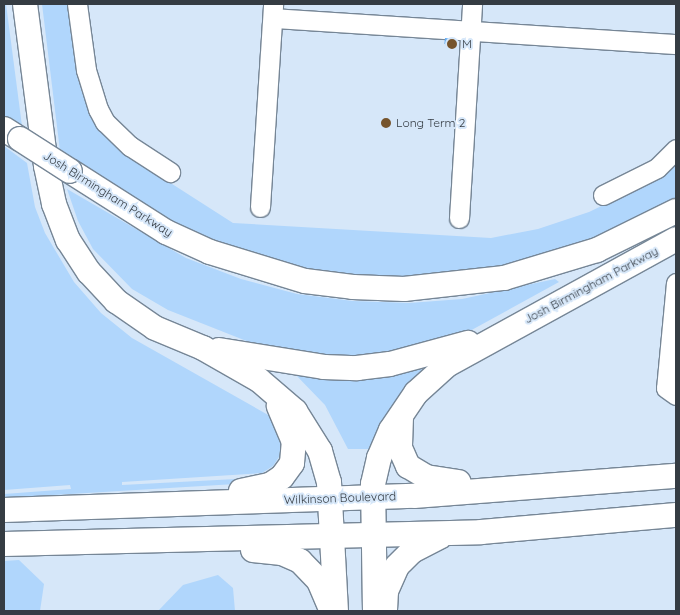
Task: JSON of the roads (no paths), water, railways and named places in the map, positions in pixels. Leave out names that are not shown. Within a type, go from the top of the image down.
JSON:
[{"type":"main road","points":[[25,4],[46,166],[54,204],[68,240],[89,272],[116,301],[155,328],[203,348],[264,384],[296,411],[313,438],[326,470],[331,499],[336,611]]},
{"type":"main road","name":"Josh Birmingham Parkway","points":[[12,134],[166,232],[210,252],[305,281],[353,287],[404,289],[504,278],[597,250],[676,212]]},
{"type":"main road","name":"Josh Birmingham Parkway","points":[[506,331],[676,239]]},
{"type":"main road","points":[[203,348],[324,367],[357,368],[399,362],[506,331]]},
{"type":"main road","points":[[375,611],[372,498],[379,458],[404,408],[438,372],[506,331]]},
{"type":"main road","points":[[191,502],[204,496],[270,485],[290,467],[295,453],[292,434],[276,399],[264,384]]},
{"type":"main road","points":[[404,408],[399,426],[400,448],[404,459],[417,473],[439,481],[499,482],[517,490]]},
{"type":"main road","name":"Wilkinson Boulevard","points":[[4,510],[191,502],[372,498],[517,490],[676,476]]},
{"type":"main road","points":[[4,544],[373,536],[460,532],[676,515]]},
{"type":"main road","points":[[385,611],[388,583],[402,560],[431,540],[460,532]]},
{"type":"main road","points":[[194,540],[211,547],[276,552],[294,558],[319,581],[331,611]]},
{"type":"lane","points":[[77,4],[86,70],[98,109],[105,122],[130,146],[170,172]]},
{"type":"lane","points":[[459,218],[472,4]]},
{"type":"lane","points":[[260,207],[273,11],[470,31],[676,44]]},
{"type":"lane","points":[[603,195],[657,168],[676,149]]},
{"type":"lane","points":[[676,283],[666,388],[676,395]]},
{"type":"place","name":"M","points":[[452,44]]},
{"type":"place","name":"Long Term 2","points":[[386,123]]}]
